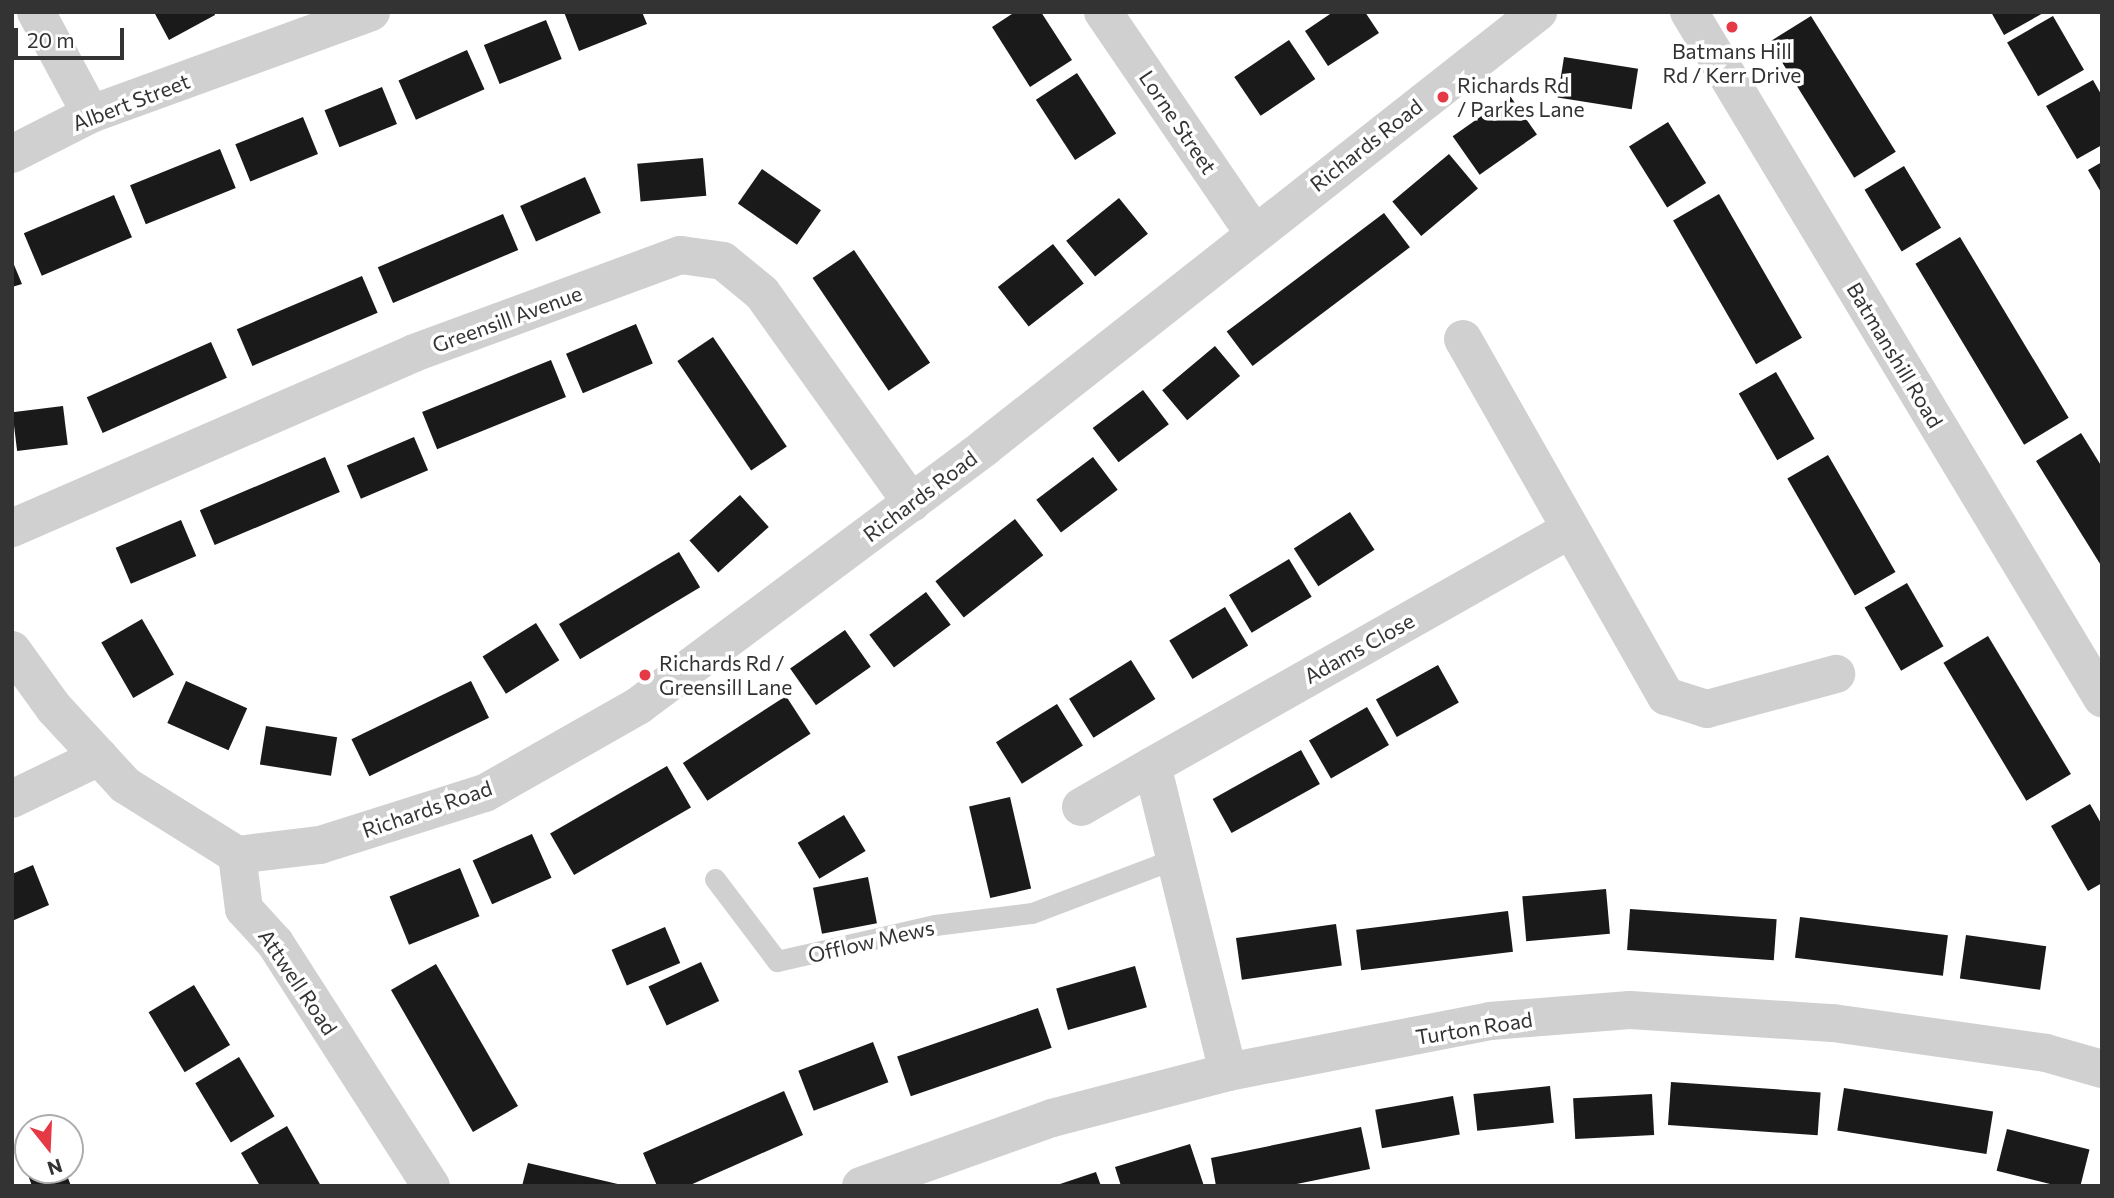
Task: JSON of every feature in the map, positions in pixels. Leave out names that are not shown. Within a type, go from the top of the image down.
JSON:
[{"type":"street","points":[[36,12],[91,114]]},
{"type":"street","name":"Albert Street","points":[[12,154],[91,114],[371,12]]},
{"type":"street","name":"Lorne Street","points":[[1103,12],[1253,232]]},
{"type":"street","name":"Richards Road","points":[[237,855],[320,845],[485,793],[638,706],[912,503],[1253,232],[1538,12]]},
{"type":"street","name":"Batmanshill Road","points":[[1689,12],[2102,698]]},
{"type":"street","name":"Greensill Avenue","points":[[12,528],[414,353],[681,255],[723,261],[762,293],[912,503]]},
{"type":"street","points":[[1463,339],[1567,531],[1666,696],[1707,709],[1836,674]]},
{"type":"street","name":"Adams Close","points":[[1081,807],[1567,531]]},
{"type":"street","points":[[12,650],[125,785],[237,855]]},
{"type":"street","points":[[12,799],[99,757]]},
{"type":"street","points":[[1152,766],[1228,1072]]},
{"type":"street","name":"Attwell Road","points":[[237,855],[244,909],[275,943],[430,1186]]},
{"type":"street","name":"Turton Road","points":[[862,1186],[1052,1118],[1228,1072],[1490,1021],[1630,1010],[1833,1023],[2046,1053],[2102,1069]]},
{"type":"lane","name":"Offlow Mews","points":[[715,879],[777,961],[1067,904],[1174,859]]},
{"type":"building","points":[[154,12],[214,12],[215,15],[169,40]]},
{"type":"building","points":[[564,12],[642,12],[647,24],[579,51]]},
{"type":"building","points":[[1015,12],[1041,12],[1072,60],[1030,87],[992,27]]},
{"type":"building","points":[[1333,12],[1365,12],[1379,33],[1328,66],[1305,31]]},
{"type":"building","points":[[1991,12],[2045,12],[2004,35]]},
{"type":"building","points":[[1811,16],[1896,152],[1854,178],[1769,42]]},
{"type":"building","points":[[2053,16],[2084,70],[2038,96],[2007,42]]},
{"type":"building","points":[[546,20],[562,59],[500,84],[484,45]]},
{"type":"building","points":[[1289,40],[1315,79],[1261,116],[1234,77]]},
{"type":"building","points":[[467,50],[484,89],[416,120],[398,81]]},
{"type":"building","points":[[1564,57],[1638,69],[1632,109],[1558,97]]},
{"type":"building","points":[[1077,73],[1116,133],[1075,160],[1036,100]]},
{"type":"building","points":[[2093,80],[2102,96],[2102,145],[2077,159],[2046,106]]},
{"type":"building","points":[[382,87],[397,124],[339,147],[325,110]]},
{"type":"building","points":[[1510,96],[1537,135],[1480,175],[1453,136]]},
{"type":"building","points":[[303,117],[318,154],[250,181],[235,144]]},
{"type":"building","points":[[1668,122],[1706,183],[1667,207],[1629,146]]},
{"type":"building","points":[[220,149],[236,188],[146,224],[130,185]]},
{"type":"building","points":[[1449,154],[1478,188],[1421,236],[1392,202]]},
{"type":"building","points":[[703,158],[706,196],[641,202],[637,164]]},
{"type":"building","points":[[2102,162],[2102,194],[2088,170]]},
{"type":"building","points":[[1904,166],[1941,228],[1902,251],[1865,190]]},
{"type":"building","points":[[762,169],[821,210],[797,245],[738,203]]},
{"type":"building","points":[[585,177],[601,213],[536,242],[520,206]]},
{"type":"building","points":[[1719,194],[1802,338],[1756,364],[1673,220]]},
{"type":"building","points":[[114,195],[132,237],[42,276],[24,233]]},
{"type":"building","points":[[1119,198],[1148,234],[1095,277],[1066,241]]},
{"type":"building","points":[[1384,213],[1410,247],[1253,366],[1227,332]]},
{"type":"building","points":[[503,214],[518,250],[393,303],[378,267]]},
{"type":"building","points":[[1960,237],[2069,418],[2024,445],[1915,264]]},
{"type":"building","points":[[1053,244],[1084,283],[1029,326],[998,287]]},
{"type":"building","points":[[854,250],[930,363],[889,391],[813,278]]},
{"type":"building","points":[[12,260],[22,284],[12,287]]},
{"type":"building","points":[[362,276],[378,313],[252,366],[237,329]]},
{"type":"building","points":[[636,324],[653,364],[583,393],[566,354]]},
{"type":"building","points":[[713,337],[787,446],[751,470],[677,361]]},
{"type":"building","points":[[211,342],[227,378],[103,433],[87,397]]},
{"type":"building","points":[[1215,346],[1240,376],[1187,420],[1162,390]]},
{"type":"building","points":[[551,360],[566,397],[437,449],[422,412]]},
{"type":"building","points":[[1776,372],[1814,439],[1777,460],[1739,394]]},
{"type":"building","points":[[1143,390],[1169,424],[1119,462],[1093,428]]},
{"type":"building","points":[[63,406],[68,445],[17,451],[12,412]]},
{"type":"building","points":[[2081,433],[2102,467],[2102,567],[2036,461]]},
{"type":"building","points":[[414,437],[428,470],[361,499],[347,466]]},
{"type":"building","points":[[1828,455],[1896,572],[1855,595],[1787,478]]},
{"type":"building","points":[[325,457],[340,492],[215,545],[200,510]]},
{"type":"building","points":[[1093,457],[1118,490],[1061,532],[1036,500]]},
{"type":"building","points":[[740,495],[769,527],[718,572],[689,541]]},
{"type":"building","points":[[1350,512],[1375,550],[1318,586],[1294,548]]},
{"type":"building","points":[[1015,519],[1043,555],[964,617],[935,581]]},
{"type":"building","points":[[181,520],[196,556],[131,584],[116,548]]},
{"type":"building","points":[[679,552],[700,587],[580,659],[559,624]]},
{"type":"building","points":[[1289,559],[1312,597],[1252,633],[1229,595]]},
{"type":"building","points":[[1907,583],[1944,646],[1901,671],[1865,608]]},
{"type":"building","points":[[926,592],[951,625],[894,667],[869,635]]},
{"type":"building","points":[[1225,607],[1248,646],[1192,679],[1169,640]]},
{"type":"building","points":[[142,619],[174,674],[133,698],[101,642]]},
{"type":"building","points":[[536,623],[559,660],[506,694],[483,656]]},
{"type":"building","points":[[845,630],[871,667],[816,705],[790,668]]},
{"type":"building","points":[[1988,636],[2071,774],[2026,801],[1943,663]]},
{"type":"building","points":[[1131,660],[1155,699],[1093,738],[1069,699]]},
{"type":"building","points":[[1438,665],[1459,703],[1397,737],[1376,699]]},
{"type":"building","points":[[186,681],[247,708],[228,750],[167,723]]},
{"type":"building","points":[[471,681],[489,718],[369,776],[351,739]]},
{"type":"building","points":[[786,696],[811,734],[707,801],[683,763]]},
{"type":"building","points":[[1057,704],[1083,746],[1022,784],[996,742]]},
{"type":"building","points":[[1367,707],[1389,745],[1331,779],[1309,740]]},
{"type":"building","points":[[266,726],[337,737],[331,776],[260,765]]},
{"type":"building","points":[[1301,750],[1320,784],[1232,833],[1213,799]]},
{"type":"building","points":[[667,766],[691,808],[574,875],[550,834]]},
{"type":"building","points":[[1010,797],[1031,889],[990,898],[969,806]]},
{"type":"building","points":[[2090,804],[2102,825],[2102,883],[2088,891],[2051,826]]},
{"type":"building","points":[[844,815],[866,851],[819,879],[798,843]]},
{"type":"building","points":[[532,834],[552,878],[492,904],[473,860]]},
{"type":"building","points":[[33,865],[49,905],[12,921],[12,874]]},
{"type":"building","points":[[460,868],[479,916],[409,945],[390,896]]},
{"type":"building","points":[[868,877],[877,923],[822,934],[813,888]]},
{"type":"building","points":[[1606,889],[1610,934],[1526,941],[1522,896]]},
{"type":"building","points":[[1630,909],[1777,919],[1774,960],[1627,950]]},
{"type":"building","points":[[1508,911],[1513,952],[1361,970],[1356,930]]},
{"type":"building","points":[[1800,917],[1948,935],[1943,976],[1795,958]]},
{"type":"building","points":[[1336,924],[1342,966],[1242,980],[1236,938]]},
{"type":"building","points":[[665,927],[680,963],[627,986],[612,950]]},
{"type":"building","points":[[1966,935],[2046,946],[2040,990],[1960,979]]},
{"type":"building","points":[[701,962],[719,1001],[667,1025],[648,987]]},
{"type":"building","points":[[436,964],[518,1106],[473,1132],[391,990]]},
{"type":"building","points":[[1135,966],[1147,1007],[1068,1030],[1056,989]]},
{"type":"building","points":[[194,985],[230,1045],[185,1072],[149,1012]]},
{"type":"building","points":[[1038,1008],[1052,1048],[911,1096],[897,1057]]},
{"type":"building","points":[[873,1042],[888,1082],[814,1111],[798,1071]]},
{"type":"building","points":[[239,1057],[275,1116],[231,1142],[195,1083]]},
{"type":"building","points":[[1671,1082],[1821,1092],[1818,1135],[1668,1125]]},
{"type":"building","points":[[1550,1086],[1554,1123],[1477,1131],[1473,1094]]},
{"type":"building","points":[[1844,1088],[1993,1112],[1986,1154],[1837,1130]]},
{"type":"building","points":[[784,1091],[803,1135],[688,1186],[657,1186],[643,1153]]},
{"type":"building","points":[[1652,1094],[1654,1135],[1575,1139],[1573,1098]]},
{"type":"building","points":[[1453,1096],[1460,1134],[1382,1148],[1375,1110]]},
{"type":"building","points":[[287,1126],[321,1186],[260,1186],[241,1153]]},
{"type":"building","points":[[1361,1127],[1370,1169],[1287,1186],[1216,1186],[1211,1158]]},
{"type":"building","points":[[2007,1129],[2089,1150],[2080,1186],[2058,1186],[1997,1171]]},
{"type":"building","points":[[1190,1144],[1204,1186],[1121,1186],[1115,1167]]},
{"type":"building","points":[[528,1163],[622,1185],[622,1186],[522,1186]]},
{"type":"building","points":[[1096,1172],[1101,1186],[1057,1186],[1057,1185]]},
{"type":"building","points":[[31,1184],[71,1186],[32,1186]]},
{"type":"place","name":"Batmans Hill Rd / Kerr Drive","points":[[1732,27]]},
{"type":"place","name":"Richards Rd / Parkes Lane","points":[[1443,97]]},
{"type":"place","name":"Richards Rd / Greensill Lane","points":[[645,675]]}]
